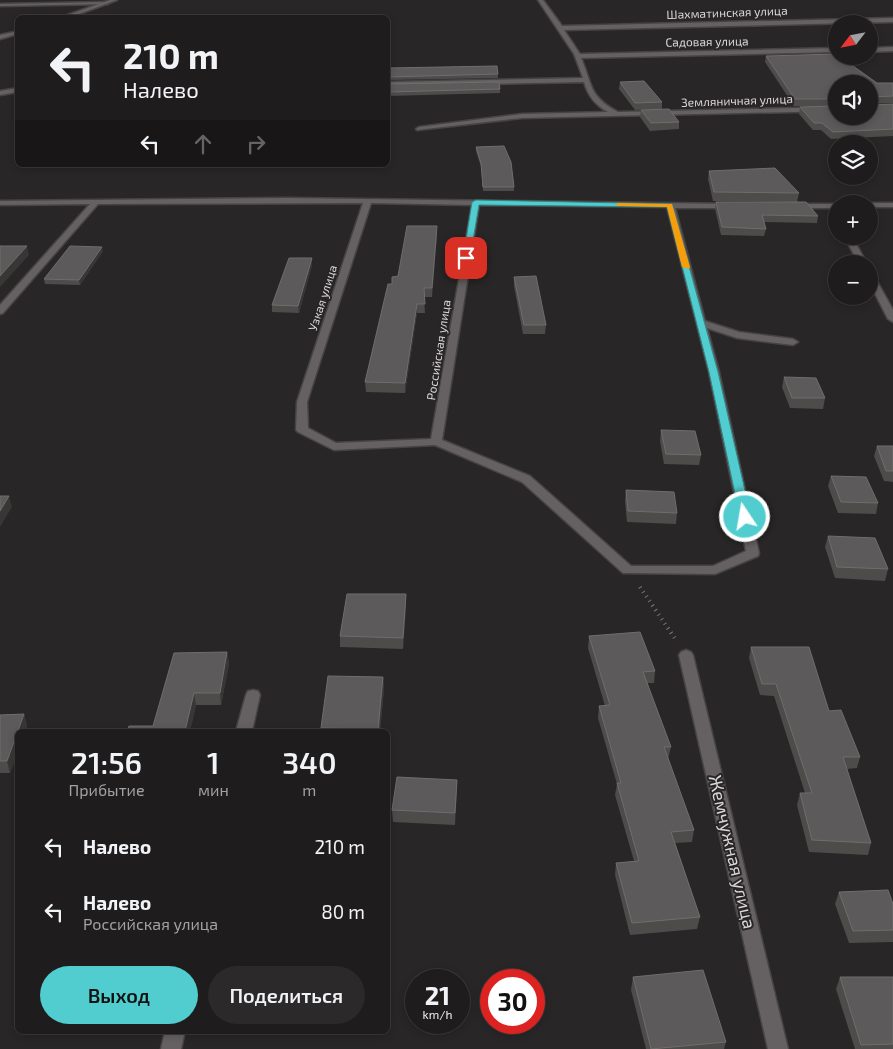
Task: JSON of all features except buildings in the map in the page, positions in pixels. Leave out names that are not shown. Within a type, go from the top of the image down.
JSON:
[{"type":"street","points":[[70,15],[115,0]]},
{"type":"street","points":[[540,0],[562,28],[578,56],[592,96],[601,107],[619,115]]},
{"type":"street","points":[[0,5],[106,3]]},
{"type":"street","name":"Шахматинская улица","points":[[562,28],[893,20]]},
{"type":"street","points":[[0,37],[15,33]]},
{"type":"street","points":[[878,50],[893,49]]},
{"type":"street","name":"Садовая улица","points":[[578,56],[828,50]]},
{"type":"street","points":[[390,84],[586,80]]},
{"type":"street","points":[[0,93],[15,90]]},
{"type":"street","name":"Земляничная улица","points":[[420,129],[522,116],[638,115],[828,109]]},
{"type":"street","points":[[0,203],[368,200],[739,206]]},
{"type":"street","name":"Узкая улица","points":[[368,200],[302,402],[302,430],[334,447],[436,442]]},
{"type":"street","points":[[0,311],[97,201]]},
{"type":"street","name":"Российская улица","points":[[436,442],[476,202]]},
{"type":"street","points":[[436,442],[526,479],[628,570],[715,570],[753,553],[714,372],[670,205]]},
{"type":"street","points":[[878,206],[893,205]]},
{"type":"street","points":[[785,206],[828,206]]},
{"type":"street","points":[[878,291],[893,319]]},
{"type":"street","points":[[700,322],[736,335],[793,342]]},
{"type":"street","name":"Жемчужная улица","points":[[686,655],[778,1049]]},
{"type":"street","points":[[244,729],[252,695]]},
{"type":"street","points":[[171,1049],[174,1034]]},
{"type":"path","points":[[628,570],[686,655]]},
{"type":"slow traffic","points":[[620,204],[670,205],[686,267]]},
{"type":"route","points":[[466,258],[476,202],[670,205],[714,372],[745,517]]}]
